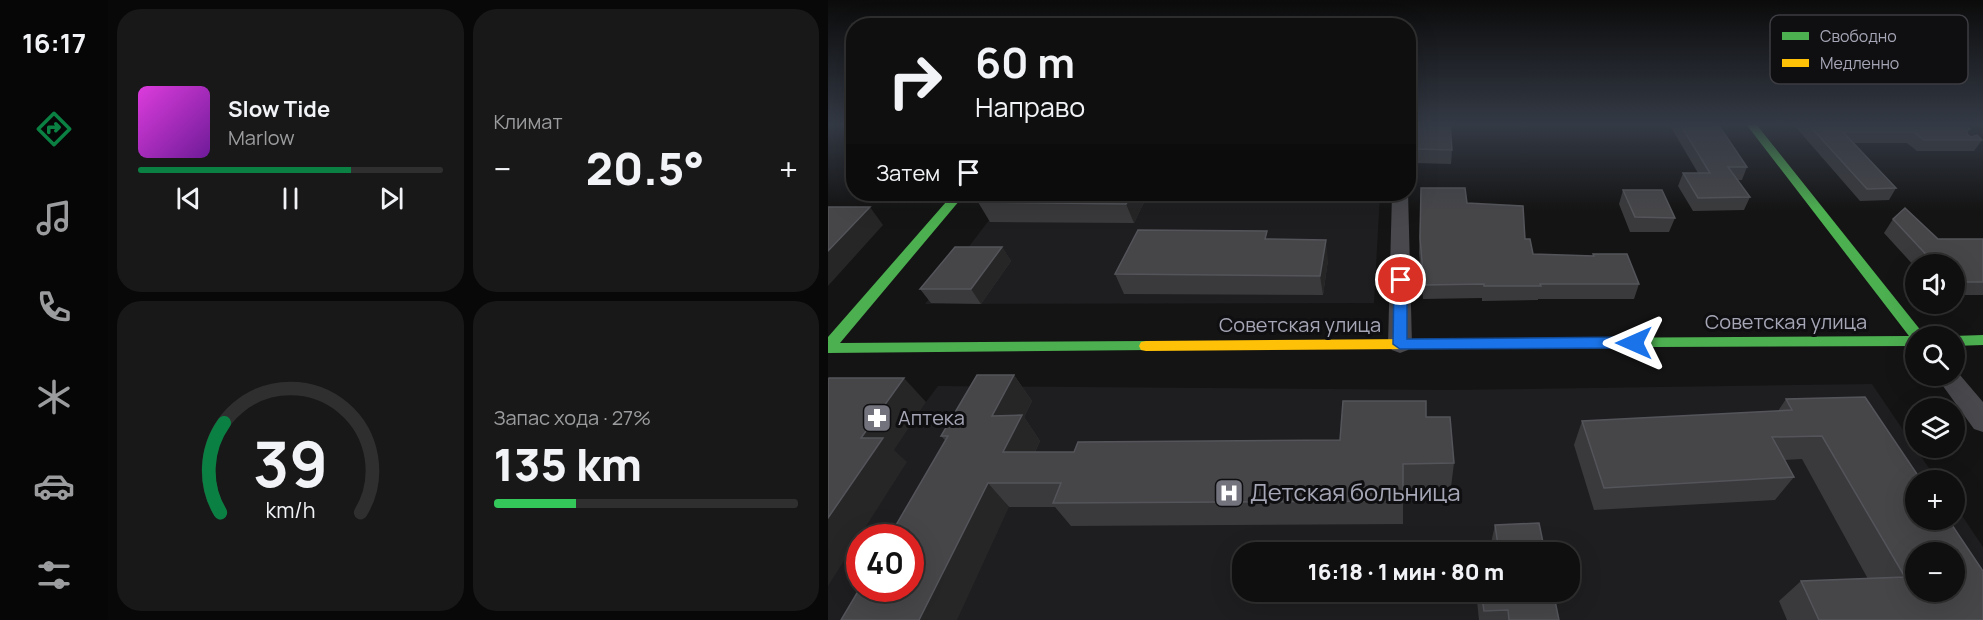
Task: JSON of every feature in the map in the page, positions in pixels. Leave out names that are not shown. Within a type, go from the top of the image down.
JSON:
[{"type":"street","points":[[1774,153],[1909,326]]},
{"type":"street","points":[[828,347],[953,201]]},
{"type":"street","points":[[1400,344],[1401,201]]},
{"type":"street","points":[[1965,340],[1983,340]]},
{"type":"street","name":"Советская улица","points":[[828,347],[1905,341]]},
{"type":"street","points":[[1956,386],[1983,421]]},
{"type":"shaded area","points":[[1004,201],[1380,201],[1374,303],[925,304]]},
{"type":"shaded area","points":[[1872,384],[1905,433],[1905,458],[1922,458],[1930,470],[1905,470],[1905,530],[1965,530],[1965,520],[1983,547],[1983,620],[828,620],[828,437],[926,402],[938,386],[1448,390]]},
{"type":"building","points":[[1698,153],[1738,153],[1747,167],[1728,167],[1750,197],[1698,198],[1683,173],[1710,173]]},
{"type":"building","points":[[1834,153],[1863,153],[1896,188],[1867,189]]},
{"type":"building","points":[[1421,188],[1465,188],[1467,203],[1523,206],[1525,239],[1530,239],[1533,254],[1594,256],[1593,254],[1627,254],[1639,284],[1424,285],[1420,238]]},
{"type":"building","points":[[1623,190],[1662,190],[1675,218],[1635,217]]},
{"type":"building","points":[[979,201],[1128,201],[1126,204]]},
{"type":"building","points":[[828,207],[870,207],[828,251]]},
{"type":"building","points":[[1905,208],[1938,239],[1983,239],[1983,282],[1965,282],[1965,254],[1926,254],[1893,219]]},
{"type":"building","points":[[1138,230],[1267,231],[1265,239],[1326,240],[1320,276],[1115,274]]},
{"type":"building","points":[[955,247],[1002,247],[971,289],[920,289]]},
{"type":"building","points":[[977,375],[1014,375],[992,416],[1022,415],[1003,452],[1074,452],[1078,442],[1340,440],[1343,401],[1426,401],[1426,417],[1450,417],[1454,463],[1403,464],[1403,501],[1053,503],[1061,483],[988,483],[919,620],[841,620],[852,602],[924,602],[924,524],[897,524],[948,436],[941,436]]},
{"type":"building","points":[[904,378],[861,438],[883,438],[828,518],[828,379]]},
{"type":"building","points":[[1865,397],[1914,470],[1905,470],[1905,530],[1955,530],[1963,542],[1905,542],[1905,577],[1822,436],[1772,437],[1794,477],[1604,488],[1582,421],[1792,410],[1786,399]]},
{"type":"building","points":[[1539,523],[1543,542],[1498,542],[1495,525]]},
{"type":"building","points":[[1965,544],[1983,571],[1983,620],[1819,620],[1801,581],[1905,577],[1905,602],[1965,602]]},
{"type":"building","points":[[1483,602],[1555,602],[1559,620],[1509,620],[1508,610],[1484,611]]},
{"type":"traffic: fast","points":[[1774,153],[1909,326]]},
{"type":"traffic: fast","points":[[828,347],[953,201]]},
{"type":"traffic: fast","points":[[1965,341],[1983,340]]},
{"type":"traffic: fast","points":[[1412,344],[1905,341]]},
{"type":"traffic: fast","points":[[828,348],[1146,346]]},
{"type":"traffic: slow","points":[[1146,346],[1412,344]]},
{"type":"place","name":"Аптека","points":[[877,418]]},
{"type":"place","name":"Детская больница","points":[[1229,493]]},
{"type":"route","points":[[1401,280],[1400,344],[1634,343]]}]
